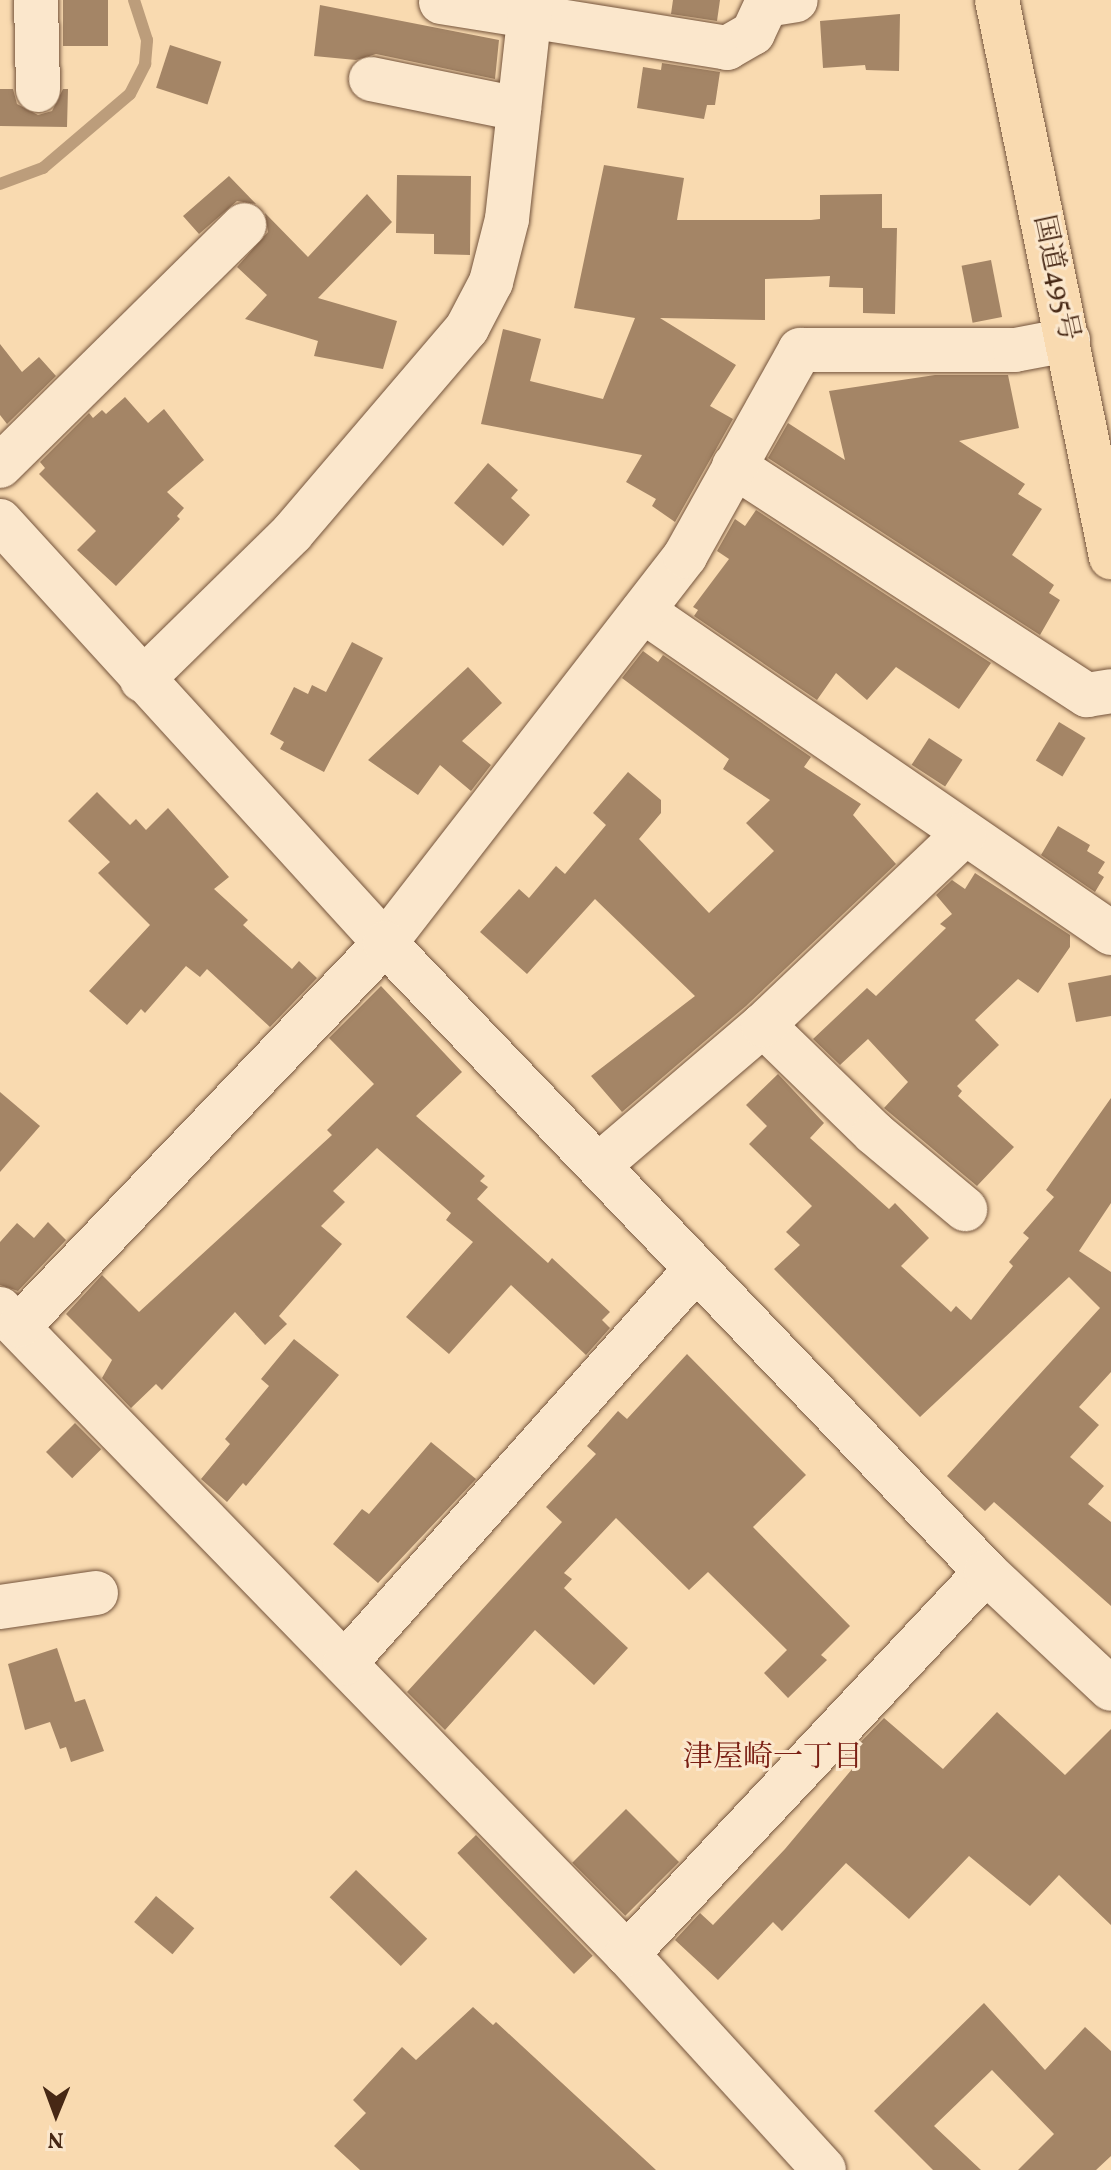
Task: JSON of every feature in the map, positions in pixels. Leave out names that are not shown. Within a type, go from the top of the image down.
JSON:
[{"type":"highway","name":"国道495号","points":[[997,0],[1111,557]]},
{"type":"street","points":[[36,0],[38,90]]},
{"type":"street","points":[[441,2],[530,9],[727,48],[753,33],[766,5],[796,0]]},
{"type":"street","points":[[142,680],[292,533],[467,328],[491,282],[507,219],[530,9]]},
{"type":"street","points":[[371,79],[519,109]]},
{"type":"street","points":[[0,466],[244,225]]},
{"type":"street","points":[[824,2170],[627,1954],[10,1317],[385,943],[685,556],[800,350],[1015,350],[1068,340]]},
{"type":"street","points":[[734,466],[1087,695],[1111,691]]},
{"type":"street","points":[[0,521],[385,943],[986,1572],[1111,1689]]},
{"type":"street","points":[[643,611],[1111,933]]},
{"type":"street","points":[[599,1165],[763,1025],[964,834]]},
{"type":"street","points":[[763,1025],[874,1133],[965,1209]]},
{"type":"street","points":[[345,1663],[696,1269]]},
{"type":"street","points":[[627,1954],[986,1572]]},
{"type":"street","points":[[0,1607],[96,1593]]},
{"type":"building","points":[[63,0],[108,0],[108,46],[63,46]]},
{"type":"building","points":[[673,0],[720,0],[717,21],[671,14]]},
{"type":"building","points":[[320,5],[499,40],[495,79],[376,54],[356,60],[314,56]]},
{"type":"building","points":[[900,14],[899,71],[866,70],[865,65],[823,68],[820,21]]},
{"type":"building","points":[[170,45],[221,62],[207,104],[156,88]]},
{"type":"building","points":[[662,63],[720,72],[715,105],[707,105],[704,119],[637,108],[643,67],[661,70]]},
{"type":"building","points":[[0,89],[13,89],[17,104],[38,115],[52,111],[63,89],[68,89],[67,127],[0,126]]},
{"type":"building","points":[[604,165],[684,178],[677,220],[820,219],[820,195],[882,194],[882,228],[897,228],[895,314],[863,313],[863,288],[829,287],[830,276],[765,279],[765,320],[660,318],[736,365],[710,406],[733,419],[675,522],[652,506],[656,499],[626,482],[642,455],[481,424],[503,329],[541,339],[530,381],[603,399],[635,318],[574,308]]},
{"type":"building","points":[[397,175],[471,176],[470,255],[434,254],[434,234],[396,233]]},
{"type":"building","points":[[229,176],[256,204],[237,201],[199,234],[183,216]]},
{"type":"building","points":[[367,194],[392,222],[318,298],[397,321],[383,369],[314,356],[318,341],[245,319],[267,295],[237,267],[268,232],[265,213],[308,257]]},
{"type":"building","points":[[991,260],[1002,317],[973,323],[962,266]]},
{"type":"building","points":[[0,344],[22,372],[39,357],[56,376],[7,424],[0,415]]},
{"type":"building","points":[[935,375],[1008,375],[1019,428],[959,441],[1025,484],[1018,494],[1042,509],[1012,555],[1054,585],[1049,593],[1060,600],[1040,635],[768,458],[788,423],[845,460],[829,391]]},
{"type":"building","points":[[125,397],[148,423],[164,409],[204,460],[167,492],[184,508],[177,516],[180,519],[116,586],[77,550],[96,531],[39,474],[45,468],[40,462],[89,413],[93,418],[102,410],[106,414]]},
{"type":"building","points":[[488,463],[518,490],[511,498],[530,515],[503,546],[454,503]]},
{"type":"building","points":[[756,510],[991,663],[959,709],[896,667],[867,700],[836,673],[817,700],[694,616],[698,610],[693,607],[729,559],[717,551],[735,519],[745,526]]},
{"type":"building","points":[[352,642],[383,658],[324,772],[280,749],[284,742],[270,734],[294,687],[308,694],[312,685],[326,692]]},
{"type":"building","points":[[643,651],[658,662],[663,655],[811,757],[804,767],[861,804],[853,815],[896,864],[746,1006],[622,1112],[591,1076],[695,996],[595,899],[527,974],[480,932],[519,889],[529,898],[556,866],[565,874],[606,825],[593,813],[628,772],[661,800],[661,813],[639,839],[709,913],[774,851],[746,823],[770,800],[723,769],[729,759],[622,678]]},
{"type":"building","points":[[468,667],[502,703],[462,741],[491,765],[471,791],[440,765],[418,795],[368,760]]},
{"type":"building","points":[[1059,722],[1086,738],[1062,777],[1036,761]]},
{"type":"building","points":[[929,738],[963,760],[945,787],[912,765]]},
{"type":"building","points":[[97,792],[130,825],[136,819],[146,830],[168,808],[229,877],[214,889],[248,920],[243,925],[292,969],[299,961],[317,978],[270,1027],[207,969],[200,977],[186,966],[145,1013],[141,1009],[127,1025],[89,991],[150,925],[98,873],[110,862],[68,821]]},
{"type":"building","points":[[1058,826],[1090,845],[1087,851],[1105,862],[1098,873],[1104,877],[1095,892],[1041,855]]},
{"type":"building","points":[[975,873],[1070,935],[1070,947],[1038,993],[1018,979],[975,1020],[999,1045],[957,1086],[962,1091],[958,1096],[1014,1147],[977,1186],[884,1108],[908,1082],[868,1039],[840,1065],[813,1039],[867,988],[876,996],[946,928],[940,924],[952,914],[936,895],[952,880],[965,889]]},
{"type":"building","points":[[1111,975],[1111,1016],[1076,1022],[1068,983]]},
{"type":"building","points":[[381,986],[462,1072],[416,1116],[485,1176],[480,1181],[488,1187],[477,1199],[548,1263],[552,1258],[610,1312],[602,1320],[610,1328],[586,1355],[511,1285],[449,1354],[406,1317],[473,1242],[446,1220],[451,1213],[377,1148],[333,1191],[345,1202],[321,1226],[342,1244],[279,1316],[287,1324],[265,1345],[235,1312],[162,1390],[156,1384],[131,1408],[102,1378],[112,1360],[66,1314],[102,1275],[139,1312],[332,1135],[327,1130],[374,1084],[329,1038]]},
{"type":"building","points":[[778,1074],[824,1123],[810,1138],[889,1209],[895,1203],[929,1238],[901,1266],[951,1312],[956,1306],[971,1320],[1013,1266],[1009,1262],[1029,1238],[1023,1233],[1054,1197],[1046,1190],[1111,1098],[1111,1203],[1079,1251],[1111,1272],[1111,1372],[1079,1407],[1099,1425],[1070,1457],[1104,1486],[1088,1504],[1111,1522],[1111,1606],[994,1502],[985,1511],[947,1476],[1100,1308],[1069,1277],[920,1417],[774,1269],[800,1245],[786,1232],[812,1206],[749,1144],[767,1126],[746,1105]]},
{"type":"building","points":[[0,1092],[40,1126],[0,1172]]},
{"type":"building","points":[[48,1222],[66,1240],[18,1291],[0,1285],[0,1242],[17,1223],[34,1238]]},
{"type":"building","points":[[294,1339],[339,1375],[246,1486],[243,1483],[227,1502],[201,1479],[230,1444],[225,1439],[269,1386],[261,1379]]},
{"type":"building","points":[[687,1354],[806,1475],[753,1527],[850,1626],[821,1655],[827,1660],[788,1698],[764,1673],[787,1650],[708,1572],[689,1590],[616,1518],[564,1573],[572,1579],[564,1588],[628,1648],[594,1685],[535,1630],[445,1730],[407,1692],[562,1522],[546,1507],[596,1454],[587,1446],[618,1411],[627,1419]]},
{"type":"building","points":[[75,1423],[101,1449],[72,1478],[46,1452]]},
{"type":"building","points":[[431,1442],[476,1479],[378,1583],[333,1544],[362,1509],[369,1514]]},
{"type":"building","points":[[57,1648],[75,1702],[85,1699],[104,1751],[71,1762],[66,1747],[60,1749],[50,1722],[25,1730],[8,1664]]},
{"type":"building","points":[[997,1712],[1065,1775],[1111,1729],[1111,1925],[1059,1875],[1030,1906],[969,1856],[909,1919],[846,1863],[782,1931],[773,1922],[718,1980],[675,1940],[700,1913],[713,1925],[785,1849],[858,1762],[849,1754],[884,1718],[943,1769]]},
{"type":"building","points":[[626,1809],[679,1862],[625,1916],[572,1863]]},
{"type":"building","points":[[476,1835],[593,1956],[574,1974],[457,1853]]},
{"type":"building","points":[[356,1870],[427,1939],[401,1966],[330,1897]]},
{"type":"building","points":[[156,1896],[194,1928],[172,1954],[134,1922]]},
{"type":"building","points":[[984,2003],[1045,2070],[1085,2027],[1111,2051],[1111,2156],[1096,2170],[1018,2170],[1054,2134],[992,2070],[934,2126],[981,2170],[933,2170],[874,2111]]},
{"type":"building","points":[[473,2007],[493,2025],[496,2022],[656,2170],[360,2170],[334,2146],[366,2113],[353,2100],[402,2047],[416,2060]]},
{"type":"waterway","points":[[0,184],[43,168],[130,94],[145,64],[147,40],[134,0]]},
{"type":"district","name":"津屋崎一丁目","points":[[773,1758]]}]
